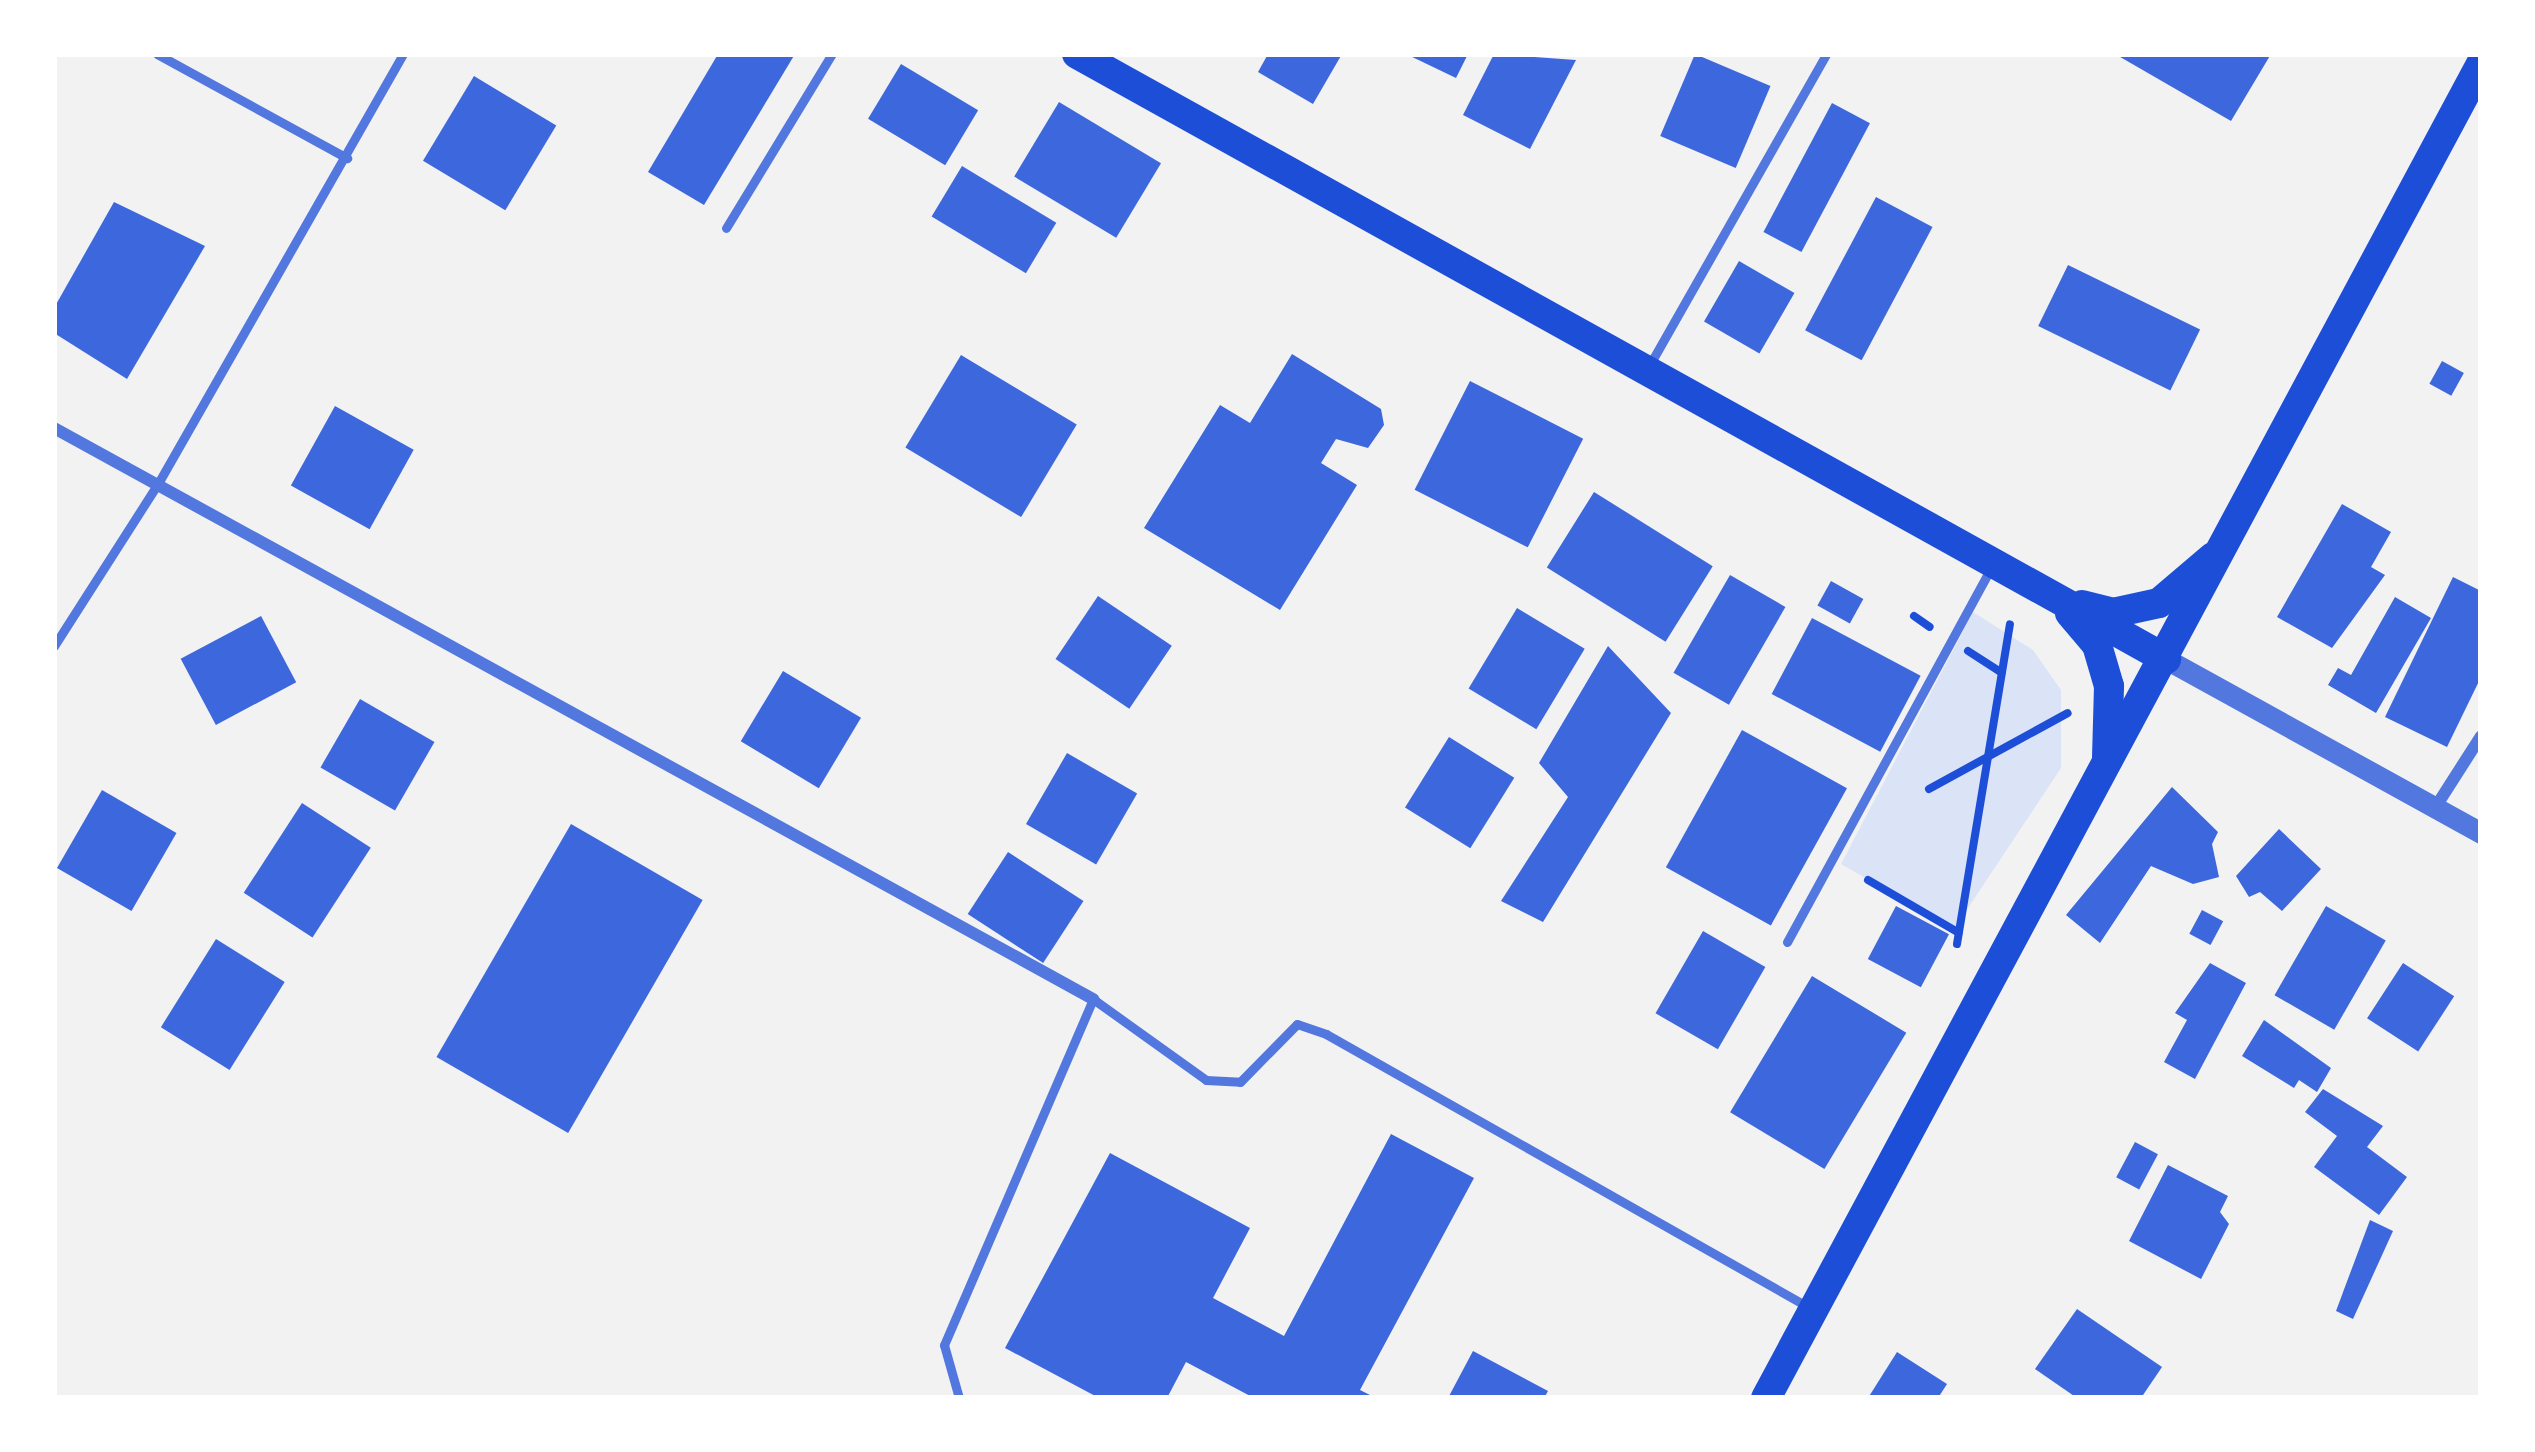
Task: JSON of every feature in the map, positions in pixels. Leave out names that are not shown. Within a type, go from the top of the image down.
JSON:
[{"type":"main road","points":[[1077,54],[2166,659]]},
{"type":"main road","points":[[1766,1398],[2481,64]]},
{"type":"main road","points":[[2059,599],[2113,613],[2159,603],[2225,546]]},
{"type":"main road","points":[[2059,599],[2097,645],[2109,686],[2104,775]]},
{"type":"street","points":[[54,428],[160,480],[1093,999]]},
{"type":"street","points":[[2166,659],[2481,833]]},
{"type":"street","points":[[2435,808],[2481,736]]},
{"type":"lane","points":[[157,54],[346,158]]},
{"type":"lane","points":[[54,646],[160,480],[403,54]]},
{"type":"lane","points":[[726,228],[832,54]]},
{"type":"lane","points":[[1646,370],[1826,54]]},
{"type":"lane","points":[[1787,942],[1994,563]]},
{"type":"lane","points":[[959,1398],[944,1345],[1093,999],[1206,1079],[1240,1082],[1298,1024],[1326,1034],[1815,1310]]},
{"type":"path","points":[[1868,880],[1958,938],[2010,624]]},
{"type":"path","points":[[1928,789],[2068,713]]},
{"type":"shaded area","points":[[1973,612],[2033,650],[2061,690],[2061,768],[1954,929],[1841,864]]},
{"type":"building","points":[[718,54],[795,54],[704,205],[648,172]]},
{"type":"building","points":[[1268,54],[1342,54],[1313,104],[1258,72]]},
{"type":"building","points":[[1406,54],[1468,54],[1456,78]]},
{"type":"building","points":[[1494,54],[1576,60],[1530,149],[1463,115]]},
{"type":"building","points":[[1695,54],[1770,86],[1736,168],[1660,136]]},
{"type":"building","points":[[2115,54],[2271,54],[2231,121]]},
{"type":"building","points":[[901,64],[978,110],[945,165],[868,119]]},
{"type":"building","points":[[474,76],[556,125],[505,210],[423,161]]},
{"type":"building","points":[[1059,102],[1161,163],[1116,238],[1014,177]]},
{"type":"building","points":[[1832,103],[1870,123],[1801,252],[1763,232]]},
{"type":"building","points":[[962,166],[1056,223],[1026,273],[932,217]]},
{"type":"building","points":[[1876,197],[1933,227],[1862,360],[1805,330]]},
{"type":"building","points":[[114,202],[205,246],[127,379],[54,333],[54,308]]},
{"type":"building","points":[[1739,261],[1794,293],[1759,354],[1704,322]]},
{"type":"building","points":[[2068,265],[2200,329],[2170,391],[2038,326]]},
{"type":"building","points":[[1292,354],[1381,409],[1384,425],[1368,448],[1336,439],[1321,463],[1357,485],[1280,610],[1144,528],[1220,405],[1250,423]]},
{"type":"building","points":[[961,355],[1077,425],[1021,517],[905,448]]},
{"type":"building","points":[[2442,361],[2464,373],[2451,396],[2429,384]]},
{"type":"building","points":[[1470,381],[1583,439],[1528,547],[1415,490]]},
{"type":"building","points":[[335,406],[414,450],[370,529],[291,486]]},
{"type":"building","points":[[1594,492],[1713,566],[1666,642],[1547,567]]},
{"type":"building","points":[[2342,504],[2391,532],[2371,567],[2385,575],[2332,648],[2277,617]]},
{"type":"building","points":[[1730,575],[1785,607],[1729,705],[1674,673]]},
{"type":"building","points":[[2453,577],[2481,591],[2481,677],[2447,747],[2385,717]]},
{"type":"building","points":[[1831,581],[1863,599],[1850,623],[1817,605]]},
{"type":"building","points":[[1098,596],[1172,646],[1129,709],[1056,659]]},
{"type":"building","points":[[2395,597],[2431,618],[2376,713],[2328,685],[2338,668],[2351,675]]},
{"type":"building","points":[[1517,608],[1585,649],[1536,729],[1469,689]]},
{"type":"building","points":[[261,616],[296,682],[216,725],[181,659]]},
{"type":"building","points":[[1812,618],[1921,676],[1880,752],[1772,694]]},
{"type":"building","points":[[1608,646],[1671,713],[1543,922],[1501,901],[1568,797],[1539,763]]},
{"type":"building","points":[[783,671],[861,718],[819,788],[741,741]]},
{"type":"building","points":[[360,699],[434,742],[395,810],[320,767]]},
{"type":"building","points":[[1742,730],[1847,788],[1771,925],[1666,867]]},
{"type":"building","points":[[1449,737],[1514,778],[1470,848],[1405,807]]},
{"type":"building","points":[[1067,753],[1137,794],[1096,865],[1026,824]]},
{"type":"building","points":[[2172,787],[2218,832],[2212,844],[2219,877],[2193,884],[2151,866],[2100,943],[2066,915]]},
{"type":"building","points":[[102,790],[176,833],[131,911],[57,868]]},
{"type":"building","points":[[302,803],[371,848],[312,937],[244,893]]},
{"type":"building","points":[[571,824],[703,900],[568,1133],[437,1057]]},
{"type":"building","points":[[2279,829],[2321,869],[2282,911],[2260,892],[2249,897],[2236,876]]},
{"type":"building","points":[[1008,852],[1083,901],[1043,963],[968,914]]},
{"type":"building","points":[[1896,906],[1949,934],[1921,987],[1868,959]]},
{"type":"building","points":[[2326,906],[2386,940],[2334,1030],[2274,995]]},
{"type":"building","points":[[2202,910],[2223,921],[2211,945],[2189,934]]},
{"type":"building","points":[[1703,931],[1765,967],[1718,1049],[1656,1013]]},
{"type":"building","points":[[216,939],[285,982],[230,1070],[161,1027]]},
{"type":"building","points":[[2210,963],[2246,983],[2195,1079],[2164,1062],[2187,1020],[2175,1013]]},
{"type":"building","points":[[2403,963],[2454,996],[2418,1052],[2367,1018]]},
{"type":"building","points":[[1812,976],[1906,1033],[1824,1169],[1730,1112]]},
{"type":"building","points":[[2264,1020],[2331,1068],[2317,1092],[2299,1080],[2294,1088],[2242,1056]]},
{"type":"building","points":[[2323,1089],[2383,1126],[2367,1147],[2407,1177],[2379,1215],[2314,1167],[2337,1136],[2305,1112]]},
{"type":"building","points":[[1391,1134],[1474,1178],[1360,1390],[1376,1398],[1254,1398],[1186,1362],[1167,1398],[1099,1398],[1005,1348],[1110,1153],[1250,1228],[1213,1298],[1284,1336]]},
{"type":"building","points":[[2135,1142],[2158,1154],[2139,1190],[2116,1177]]},
{"type":"building","points":[[2168,1165],[2228,1196],[2220,1212],[2229,1224],[2201,1279],[2129,1241]]},
{"type":"building","points":[[2370,1220],[2393,1231],[2353,1319],[2336,1311]]},
{"type":"building","points":[[2077,1309],[2162,1367],[2141,1398],[2077,1398],[2035,1369]]},
{"type":"building","points":[[1473,1351],[1548,1391],[1544,1398],[1448,1398]]},
{"type":"building","points":[[1897,1352],[1947,1384],[1938,1398],[1868,1398]]}]
